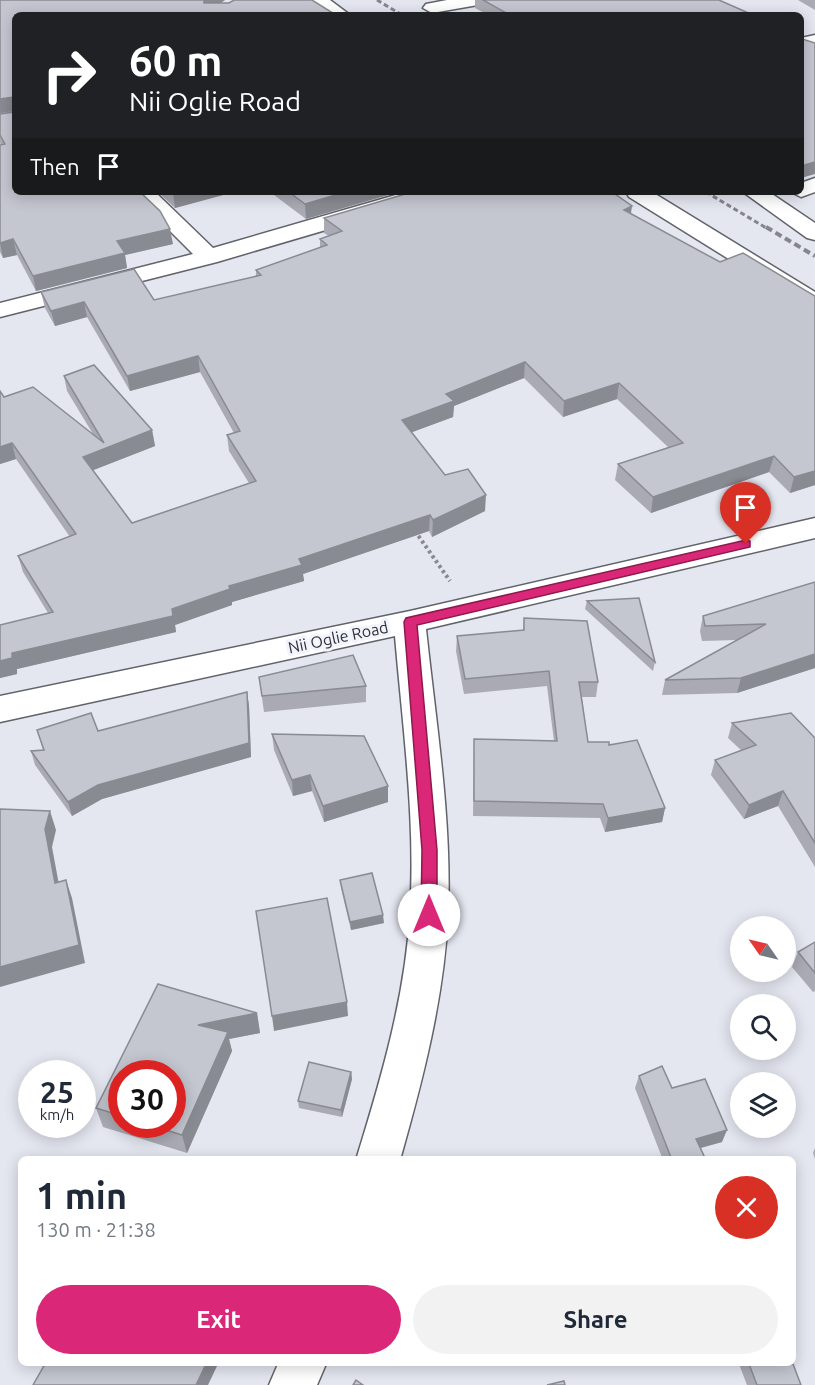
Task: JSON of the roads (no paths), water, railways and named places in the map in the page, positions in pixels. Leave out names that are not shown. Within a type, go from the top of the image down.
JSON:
[{"type":"street","points":[[318,0],[336,12]]},
{"type":"street","points":[[431,8],[478,0]]},
{"type":"street","points":[[145,195],[209,257]]},
{"type":"street","points":[[0,310],[209,257],[420,195]]},
{"type":"street","points":[[642,195],[815,302]]},
{"type":"street","points":[[761,196],[815,233]]},
{"type":"street","name":"Nii Oglie Road","points":[[0,709],[410,622],[815,528]]},
{"type":"street","points":[[379,1156],[403,1076],[429,915],[429,850],[410,622]]},
{"type":"street","points":[[293,1385],[301,1366]]},
{"type":"railway","points":[[377,0],[397,12]]},
{"type":"railway","points":[[711,195],[768,229]]},
{"type":"railway","points":[[766,227],[815,256]]}]
